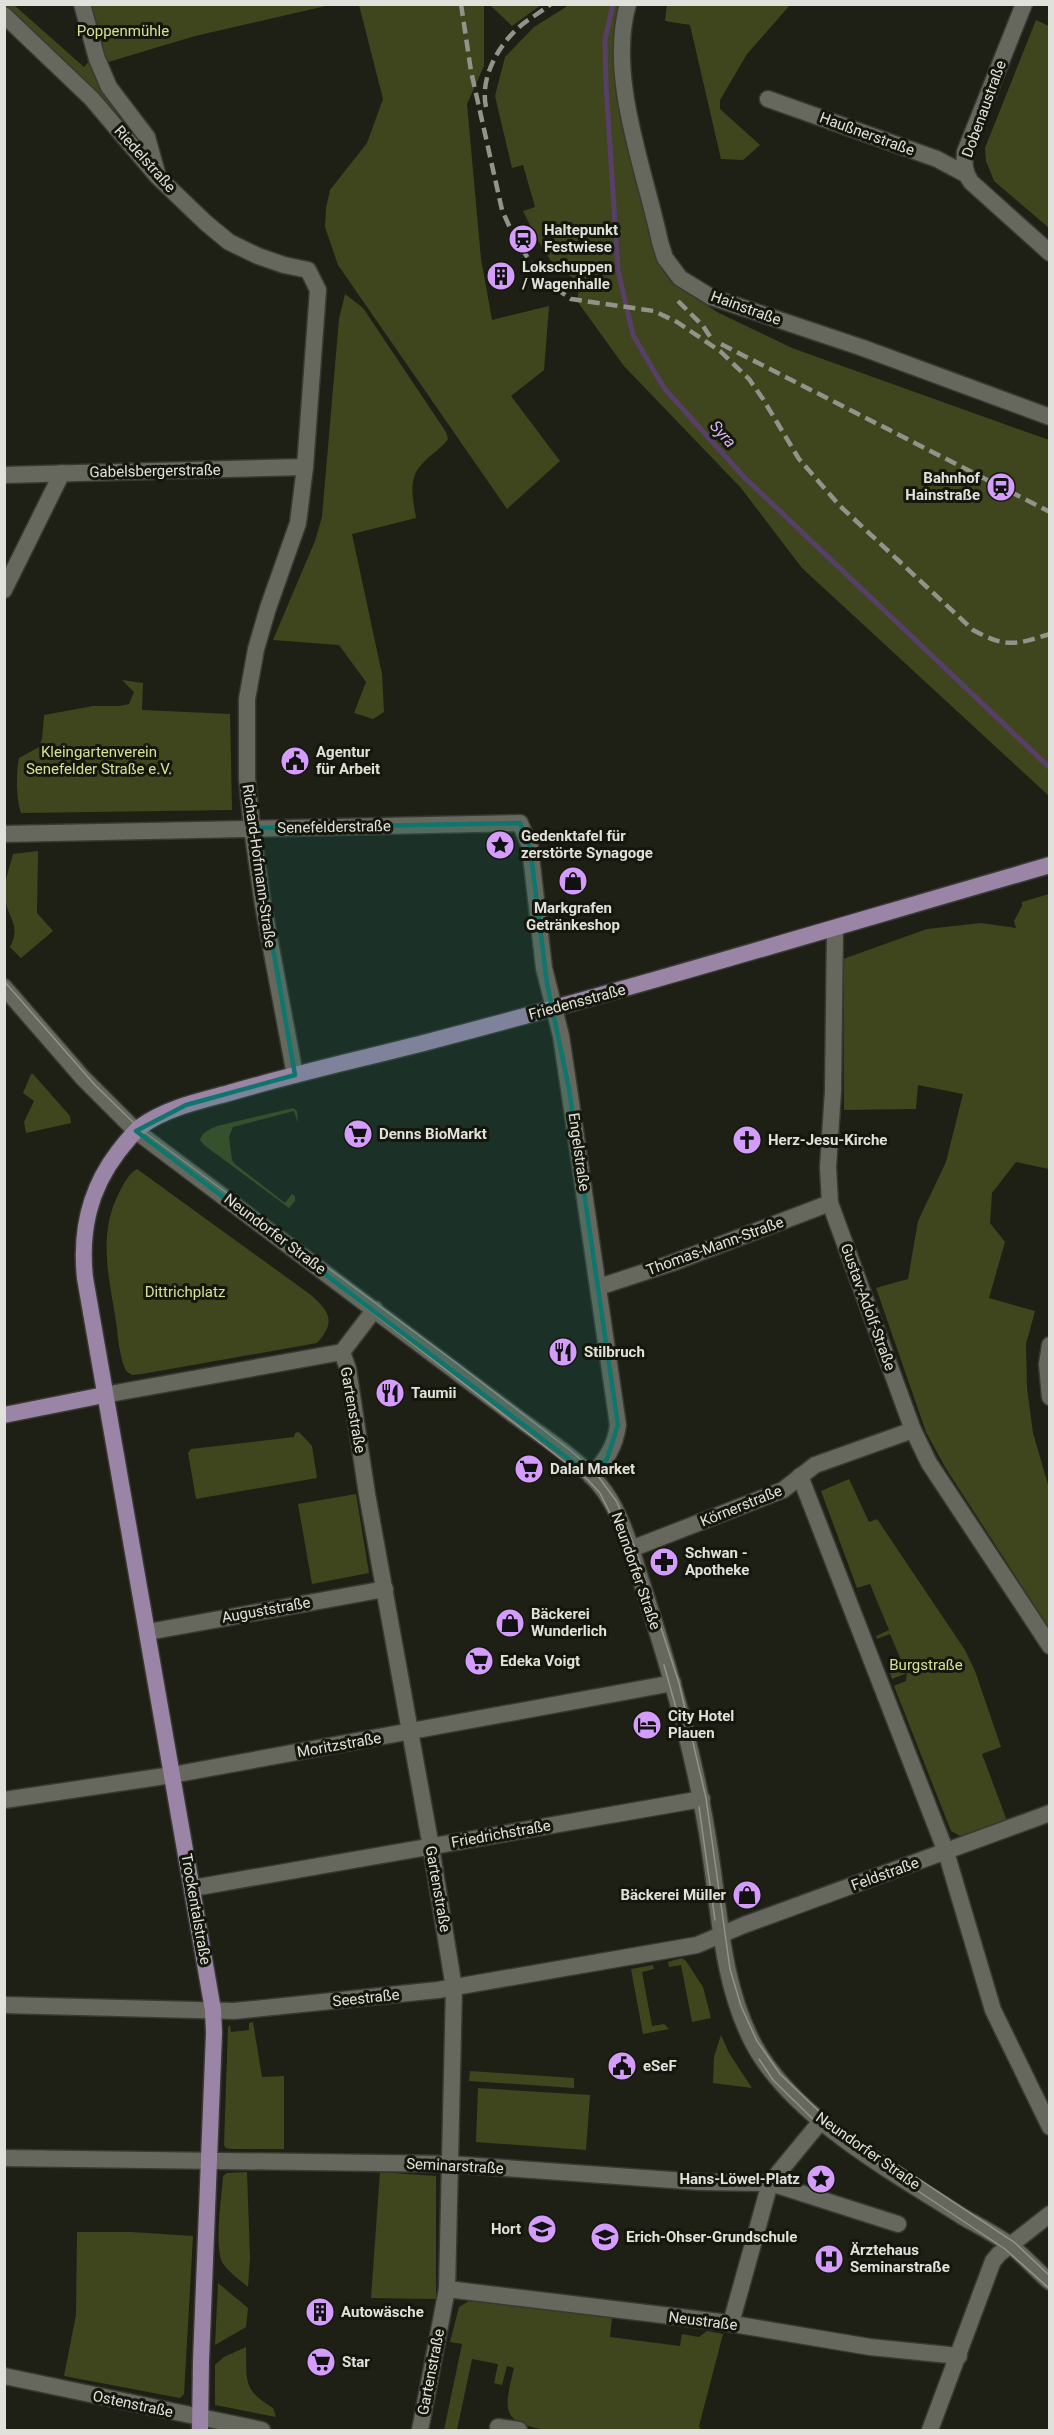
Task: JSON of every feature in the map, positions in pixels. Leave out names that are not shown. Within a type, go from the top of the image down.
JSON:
[{"type":"main road","name":"Friedensstraße","points":[[136,1131],[151,1120],[186,1105],[553,1009],[1050,865]]},
{"type":"main road","points":[[4,1415],[104,1395],[83,1260],[85,1220],[89,1204],[102,1176],[122,1146],[136,1131]]},
{"type":"main road","name":"Trockentalstraße","points":[[104,1395],[148,1632],[213,2010],[200,2424]]},
{"type":"street","points":[[82,4],[101,69],[109,87],[147,137],[158,177]]},
{"type":"street","name":"Hainstraße","points":[[628,4],[622,24],[620,56],[627,103],[660,242],[665,258],[680,278],[711,297],[863,348],[1050,417]]},
{"type":"street","name":"Dobenaustraße","points":[[1024,4],[965,152],[965,174],[1050,253]]},
{"type":"street","name":"Riedelstraße","points":[[4,15],[92,99],[158,177],[206,224],[229,242],[284,265],[308,270]]},
{"type":"street","name":"Haußnerstraße","points":[[768,99],[937,159],[965,174]]},
{"type":"street","name":"Richard-Hofmann-Straße","points":[[295,1075],[267,927],[252,828],[247,779],[247,699],[256,649],[267,608],[298,524],[318,309],[318,290],[308,270]]},
{"type":"street","name":"Gabelsbergerstraße","points":[[4,475],[305,467]]},
{"type":"street","points":[[4,590],[62,473]]},
{"type":"street","name":"Senefelderstraße","points":[[4,834],[520,823]]},
{"type":"street","name":"Engelstraße","points":[[520,823],[530,847],[544,968],[562,1047],[618,1425],[616,1440],[607,1459],[591,1476]]},
{"type":"street","name":"Gustav-Adolf-Straße","points":[[835,928],[833,1091],[828,1167],[830,1203],[913,1430],[929,1463],[1050,1646]]},
{"type":"street","name":"Neundorfer Straße","points":[[4,987],[102,1099],[136,1131],[375,1309],[591,1476],[612,1504],[631,1549],[673,1683],[702,1799],[727,1970],[738,2011],[753,2044],[777,2078],[821,2121],[895,2172],[1010,2245],[1050,2282]]},
{"type":"street","name":"Thomas-Mann-Straße","points":[[599,1287],[672,1263],[830,1203]]},
{"type":"street","points":[[104,1395],[342,1352],[375,1309]]},
{"type":"street","points":[[1050,1345],[1047,1364],[1050,1397]]},
{"type":"street","name":"Gartenstraße","points":[[342,1352],[348,1369],[367,1494],[431,1847],[454,1988],[447,2289],[420,2430]]},
{"type":"street","name":"Körnerstraße","points":[[631,1549],[783,1490],[815,1465],[913,1430]]},
{"type":"street","points":[[800,1476],[946,1852],[993,2010],[1050,2127]]},
{"type":"street","name":"Auguststraße","points":[[148,1632],[385,1589]]},
{"type":"street","name":"Moritzstraße","points":[[4,1800],[172,1775],[673,1683]]},
{"type":"street","name":"Friedrichstraße","points":[[193,1888],[702,1799]]},
{"type":"street","name":"Feldstraße","points":[[721,1935],[1050,1813]]},
{"type":"street","name":"Seestraße","points":[[4,2006],[245,2010],[454,1988],[697,1945],[721,1935]]},
{"type":"street","points":[[731,2323],[770,2183],[821,2121]]},
{"type":"street","name":"Seminarstraße","points":[[4,2158],[449,2164],[700,2182],[770,2183],[898,2224]]},
{"type":"street","points":[[930,2430],[991,2267],[999,2254],[1050,2214]]},
{"type":"street","name":"Neustraße","points":[[447,2289],[731,2323],[870,2347],[959,2356]]},
{"type":"street","name":"Ostenstraße","points":[[4,2376],[200,2424],[262,2430]]},
{"type":"street","points":[[498,2427],[519,2430]]},
{"type":"highlighted area","points":[[520,823],[530,847],[547,983],[569,1089],[618,1425],[607,1459],[591,1476],[136,1131],[186,1105],[295,1075],[252,828]]},
{"type":"green space","points":[[4,5],[14,5],[84,67],[90,60],[136,136],[79,75]]},
{"type":"green space","name":"Poppenmühle","points":[[88,5],[330,5],[195,36],[105,63]]},
{"type":"green space","points":[[359,5],[484,5],[484,66],[467,104],[481,259],[492,320],[549,306],[544,370],[511,396],[560,461],[507,509],[338,265],[325,227],[330,190],[367,143],[383,99]]},
{"type":"green space","points":[[490,5],[541,5],[512,26]]},
{"type":"green space","points":[[567,5],[622,5],[628,144],[653,246],[660,264],[675,284],[717,312],[792,348],[1049,440],[1049,796],[802,568],[741,488],[624,366],[577,301],[580,282],[554,266],[537,239],[523,211],[535,207],[523,165],[512,168],[495,96],[505,57],[534,27]]},
{"type":"green space","points":[[667,5],[790,5],[747,54],[720,100],[720,109],[760,145],[743,160],[721,159],[690,25],[665,21]]},
{"type":"green space","points":[[1036,20],[1049,26],[1049,228],[994,181],[986,161],[985,148]]},
{"type":"green space","points":[[345,294],[363,308],[446,432],[448,439],[423,463],[415,475],[412,489],[416,518],[352,534],[382,674],[384,712],[373,719],[354,713],[366,682],[339,645],[273,640],[315,541],[322,517],[339,319]]},
{"type":"green space","name":"Kleingartenverein Senefelder Straße e.V.","points":[[122,680],[143,683],[142,710],[230,714],[232,810],[21,813],[17,786],[19,758],[39,747],[44,715],[93,706],[129,704],[134,692]]},
{"type":"green space","points":[[38,851],[37,913],[53,931],[21,958],[10,947],[15,933],[6,905],[5,887],[13,854]]},
{"type":"green space","points":[[1049,894],[1049,1169],[1016,1162],[992,1193],[990,1223],[1005,1242],[989,1298],[1035,1311],[1026,1344],[1027,1388],[1033,1433],[1049,1488],[1049,1628],[945,1467],[926,1432],[876,1288],[908,1279],[918,1221],[946,1162],[963,1094],[918,1085],[916,1109],[844,1110],[843,959],[927,929],[981,923],[1016,928],[1014,921],[1022,902]]},
{"type":"green space","points":[[31,1074],[70,1116],[71,1123],[26,1133],[24,1122],[34,1101],[23,1093]]},
{"type":"green space","points":[[293,1108],[297,1111],[298,1123],[294,1111],[233,1127],[229,1137],[232,1160],[235,1164],[285,1203],[292,1194],[295,1196],[295,1201],[289,1208],[200,1140],[204,1133],[217,1126]]},
{"type":"green space","name":"Dittrichplatz","points":[[137,1169],[311,1295],[323,1307],[328,1318],[327,1329],[317,1343],[142,1374],[132,1375],[126,1371],[120,1352],[107,1257],[107,1241],[108,1226],[118,1195],[128,1177]]},
{"type":"green space","points":[[299,1432],[312,1446],[317,1478],[196,1499],[188,1453],[191,1449],[294,1437],[295,1433]]},
{"type":"green space","name":"Burgstraße","points":[[849,1479],[869,1522],[877,1519],[965,1650],[975,1671],[1001,1747],[982,1754],[1007,1821],[962,1837],[951,1831],[894,1686],[906,1681],[907,1673],[892,1679],[890,1673],[904,1667],[890,1634],[877,1639],[876,1636],[889,1630],[870,1584],[857,1588],[821,1491]]},
{"type":"green space","points":[[356,1494],[369,1573],[312,1584],[298,1504]]},
{"type":"green space","points":[[682,1958],[703,1987],[711,2018],[692,2022],[681,1965],[669,1967],[668,1962]]},
{"type":"green space","points":[[653,1965],[654,1969],[642,1972],[652,2026],[664,2024],[669,2029],[643,2034],[631,1969]]},
{"type":"green space","points":[[253,2022],[262,2077],[284,2076],[284,2149],[232,2149],[224,2145],[228,2027],[230,2025],[231,2032],[249,2030],[249,2023]]},
{"type":"green space","points":[[721,2035],[729,2053],[752,2088],[713,2083],[714,2057]]},
{"type":"green space","points":[[470,2071],[574,2078],[574,2088],[469,2081]]},
{"type":"green space","points":[[478,2088],[590,2095],[586,2150],[476,2142]]},
{"type":"green space","points":[[247,2172],[250,2258],[248,2287],[224,2265],[219,2248],[223,2176],[227,2173]]},
{"type":"green space","points":[[380,2172],[436,2176],[436,2299],[371,2298]]},
{"type":"green space","points":[[77,2232],[131,2232],[193,2236],[184,2394],[180,2398],[64,2376],[76,2315]]},
{"type":"green space","points":[[218,2283],[248,2308],[246,2327],[215,2345]]},
{"type":"green space","points":[[469,2301],[612,2317],[610,2337],[680,2346],[682,2334],[699,2337],[707,2331],[723,2334],[699,2426],[701,2430],[546,2430],[531,2427],[520,2423],[509,2412],[508,2394],[514,2368],[507,2366],[502,2385],[494,2383],[498,2364],[472,2359],[457,2430],[444,2430],[462,2344],[450,2342],[459,2307]]},
{"type":"green space","points":[[246,2347],[248,2383],[256,2395],[273,2408],[276,2417],[215,2405],[215,2365],[224,2357]]},
{"type":"waterway","name":"Syra","points":[[613,4],[605,40],[606,85],[618,270],[633,335],[664,388],[744,477],[1050,768]]},
{"type":"tram line","points":[[4,981],[95,1085],[139,1128],[455,1362],[595,1472],[617,1502],[635,1548],[679,1683],[706,1798],[730,1969],[741,2006],[757,2041],[780,2074],[824,2116],[1014,2242],[1050,2276]]},
{"type":"tram line","points":[[342,1289],[588,1480],[600,1493],[615,1523]]},
{"type":"tram line","points":[[664,1665],[676,1708]]},
{"type":"tram line","points":[[699,1807],[715,1920]]},
{"type":"tram line","points":[[759,2059],[773,2080],[819,2125],[1005,2249],[1050,2289]]},
{"type":"railway","points":[[461,4],[471,71],[502,210],[515,239],[548,283],[571,299],[654,311],[677,322],[720,351],[749,379],[799,459],[840,506],[973,630],[994,640],[1011,643],[1028,641],[1050,634]]},
{"type":"railway","points":[[486,107],[485,86],[491,66],[502,46],[520,26],[551,4]]},
{"type":"railway","points":[[678,301],[703,326],[711,338]]},
{"type":"railway","points":[[721,344],[1050,512]]},
{"type":"place","name":"Haltepunkt Festwiese","points":[[523,239]]},
{"type":"place","name":"Lokschuppen / Wagenhalle","points":[[501,276]]},
{"type":"place","name":"Bahnhof Hainstraße","points":[[1001,487]]},
{"type":"place","name":"Agentur für Arbeit","points":[[295,761]]},
{"type":"place","name":"Gedenktafel für zerstörte Synagoge","points":[[500,845]]},
{"type":"place","name":"Markgrafen Getränkeshop","points":[[573,881]]},
{"type":"place","name":"Denns BioMarkt","points":[[358,1134]]},
{"type":"place","name":"Herz-Jesu-Kirche","points":[[747,1140]]},
{"type":"place","name":"Stilbruch","points":[[563,1352]]},
{"type":"place","name":"Taumii","points":[[390,1393]]},
{"type":"place","name":"Dalal Market","points":[[529,1469]]},
{"type":"place","name":"Schwan - Apotheke","points":[[664,1562]]},
{"type":"place","name":"Bäckerei Wunderlich","points":[[510,1623]]},
{"type":"place","name":"Edeka Voigt","points":[[479,1661]]},
{"type":"place","name":"City Hotel Plauen","points":[[647,1725]]},
{"type":"place","name":"Bäckerei Müller","points":[[747,1895]]},
{"type":"place","name":"eSeF","points":[[622,2066]]},
{"type":"place","name":"Hans-Löwel-Platz","points":[[821,2179]]},
{"type":"place","name":"Hort","points":[[542,2229]]},
{"type":"place","name":"Erich-Ohser-Grundschule","points":[[605,2237]]},
{"type":"place","name":"Ärztehaus Seminarstraße","points":[[829,2259]]},
{"type":"place","name":"Autowäsche","points":[[320,2312]]},
{"type":"place","name":"Star","points":[[321,2362]]}]
